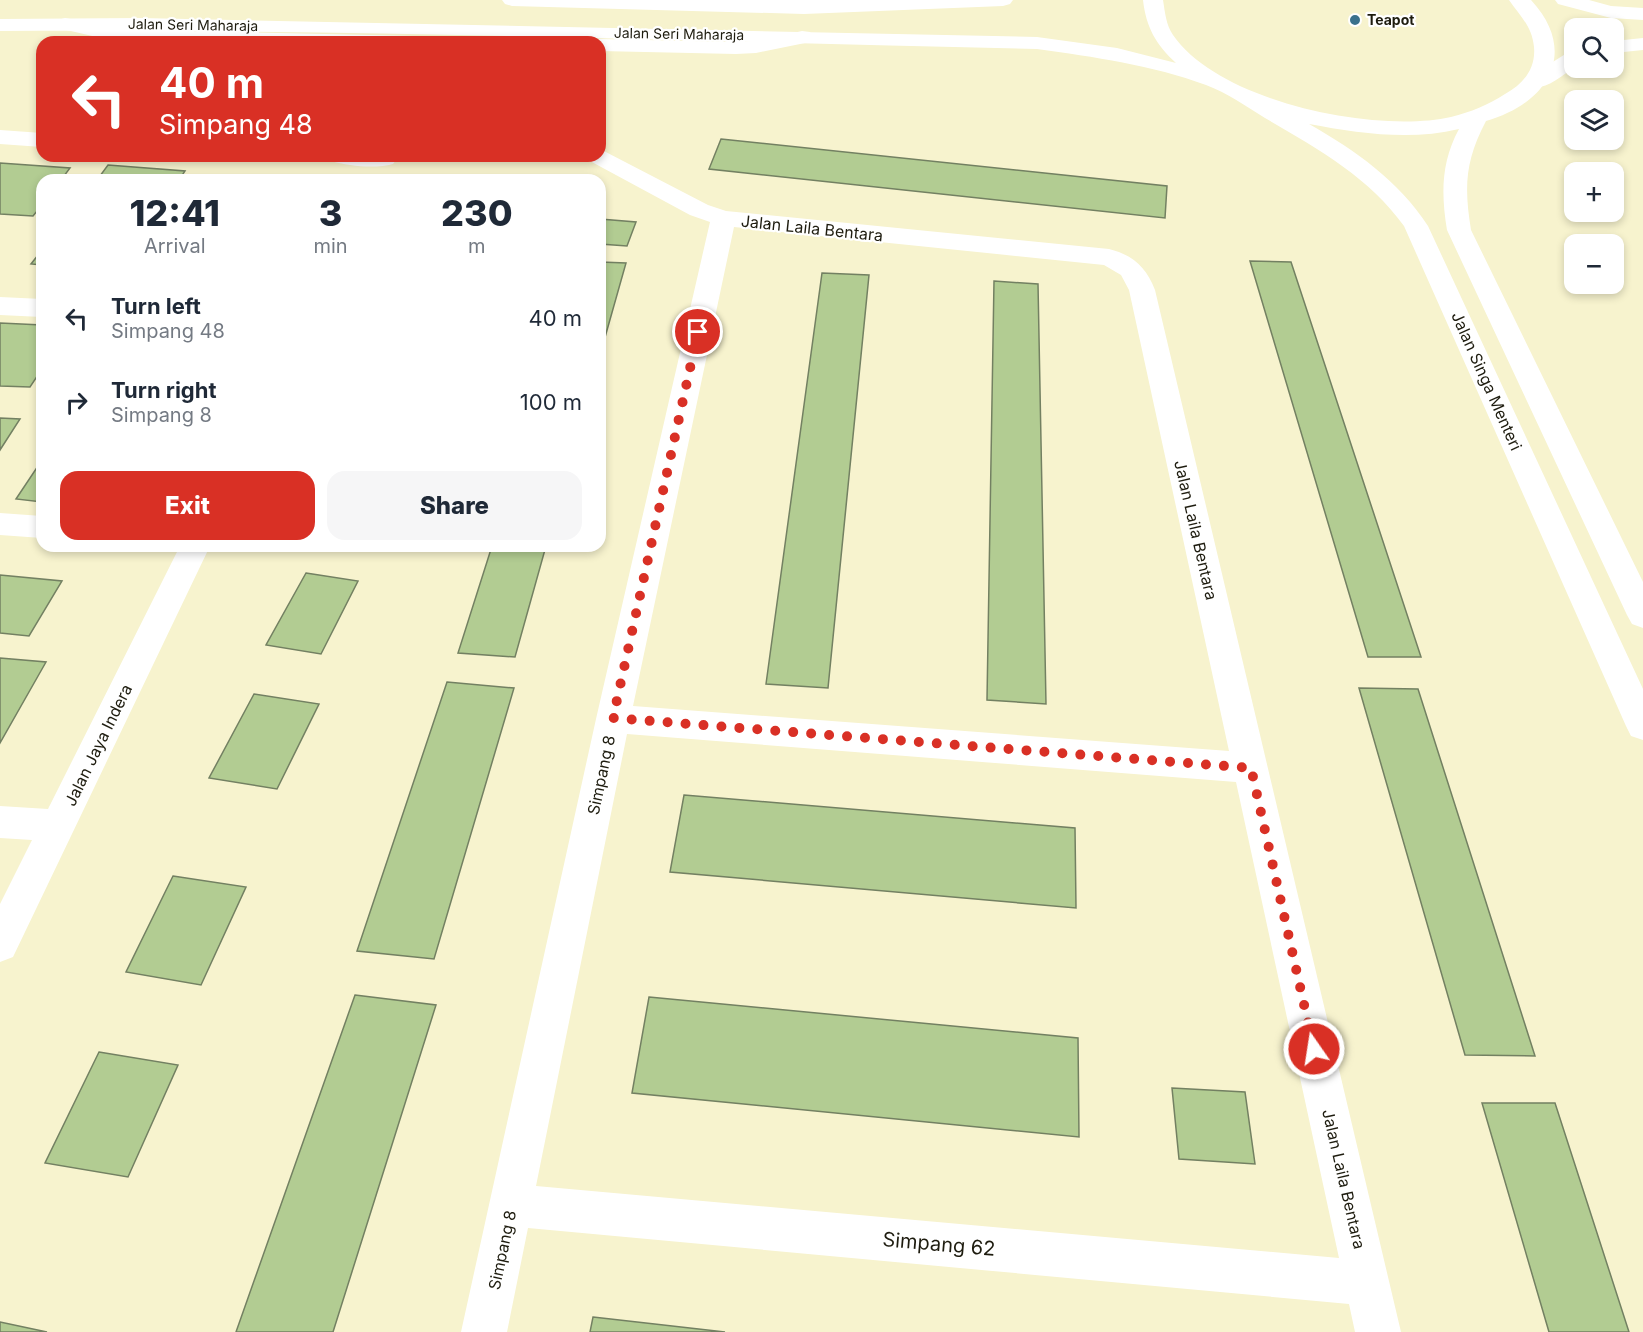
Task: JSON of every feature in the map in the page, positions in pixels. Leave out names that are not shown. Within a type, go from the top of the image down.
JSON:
[{"type":"street","name":"Jalan Seri Maharaja","points":[[512,0],[804,8],[1003,0]]},
{"type":"street","points":[[1153,0],[1158,27],[1177,54],[1209,79],[1253,101],[1308,118],[1368,128],[1425,127],[1476,118],[1513,102],[1536,82],[1564,65]]},
{"type":"street","points":[[1519,0],[1526,6],[1543,32],[1546,57],[1536,82]]},
{"type":"street","points":[[1565,0],[1611,12],[1643,15]]},
{"type":"street","points":[[65,24],[134,36]]},
{"type":"street","name":"Jalan Seri Maharaja","points":[[0,25],[450,28],[1037,43],[1117,54],[1209,79]]},
{"type":"street","points":[[606,45],[736,48],[756,47],[802,38]]},
{"type":"street","points":[[1624,46],[1643,44]]},
{"type":"street","name":"Jalan Singa Menteri","points":[[1253,101],[1349,161],[1387,190],[1406,209],[1416,226],[1643,726]]},
{"type":"street","points":[[1476,118],[1460,148],[1455,166],[1454,204],[1459,230],[1643,615]]},
{"type":"street","points":[[0,137],[36,140]]},
{"type":"street","name":"Jalan Laila Bentara","points":[[606,160],[699,210],[723,218],[1109,257],[1124,263],[1136,274],[1142,290],[1378,1332]]},
{"type":"street","name":"Simpang 8","points":[[484,1332],[613,718],[723,218]]},
{"type":"street","points":[[0,306],[36,308]]},
{"type":"street","points":[[0,524],[36,527]]},
{"type":"street","name":"Jalan Jaya Indera","points":[[0,944],[192,552]]},
{"type":"street","points":[[613,718],[1251,768]]},
{"type":"street","points":[[0,822],[59,826]]},
{"type":"street","name":"Simpang 62","points":[[511,1204],[1367,1283]]},
{"type":"building","points":[[721,139],[1167,186],[1165,218],[709,169]]},
{"type":"building","points":[[0,163],[70,168],[66,174],[36,174],[36,212],[33,216],[0,214]]},
{"type":"building","points":[[108,165],[185,171],[183,174],[101,174]]},
{"type":"building","points":[[606,220],[636,222],[627,246],[606,244]]},
{"type":"building","points":[[1250,261],[1291,262],[1421,657],[1368,657]]},
{"type":"building","points":[[606,262],[626,263],[606,334]]},
{"type":"building","points":[[822,273],[869,275],[828,688],[766,684]]},
{"type":"building","points":[[994,281],[1038,284],[1046,704],[987,700]]},
{"type":"building","points":[[0,323],[36,325],[36,378],[30,387],[0,386]]},
{"type":"building","points":[[0,418],[20,419],[0,450]]},
{"type":"building","points":[[36,469],[36,501],[16,499]]},
{"type":"building","points":[[490,552],[544,552],[515,657],[458,653]]},
{"type":"building","points":[[306,573],[358,581],[321,654],[266,645]]},
{"type":"building","points":[[0,575],[62,581],[29,636],[0,633]]},
{"type":"building","points":[[0,658],[46,662],[0,743]]},
{"type":"building","points":[[447,682],[514,688],[434,959],[357,951]]},
{"type":"building","points":[[1359,688],[1418,689],[1535,1056],[1465,1055]]},
{"type":"building","points":[[254,694],[319,704],[277,789],[209,778]]},
{"type":"building","points":[[684,795],[1075,828],[1076,908],[670,872]]},
{"type":"building","points":[[173,876],[246,887],[201,985],[126,972]]},
{"type":"building","points":[[355,995],[436,1005],[333,1332],[236,1332]]},
{"type":"building","points":[[649,997],[1078,1038],[1079,1137],[632,1093]]},
{"type":"building","points":[[99,1052],[178,1065],[128,1177],[45,1163]]},
{"type":"building","points":[[1172,1088],[1245,1092],[1255,1164],[1179,1159]]},
{"type":"building","points":[[1482,1103],[1555,1103],[1629,1332],[1549,1332]]},
{"type":"building","points":[[593,1317],[725,1332],[590,1332]]},
{"type":"building","points":[[0,1322],[47,1332],[0,1332]]},
{"type":"place","name":"Teapot","points":[[1355,20]]},
{"type":"route","points":[[698,332],[613,718],[1251,768],[1314,1049]]}]
